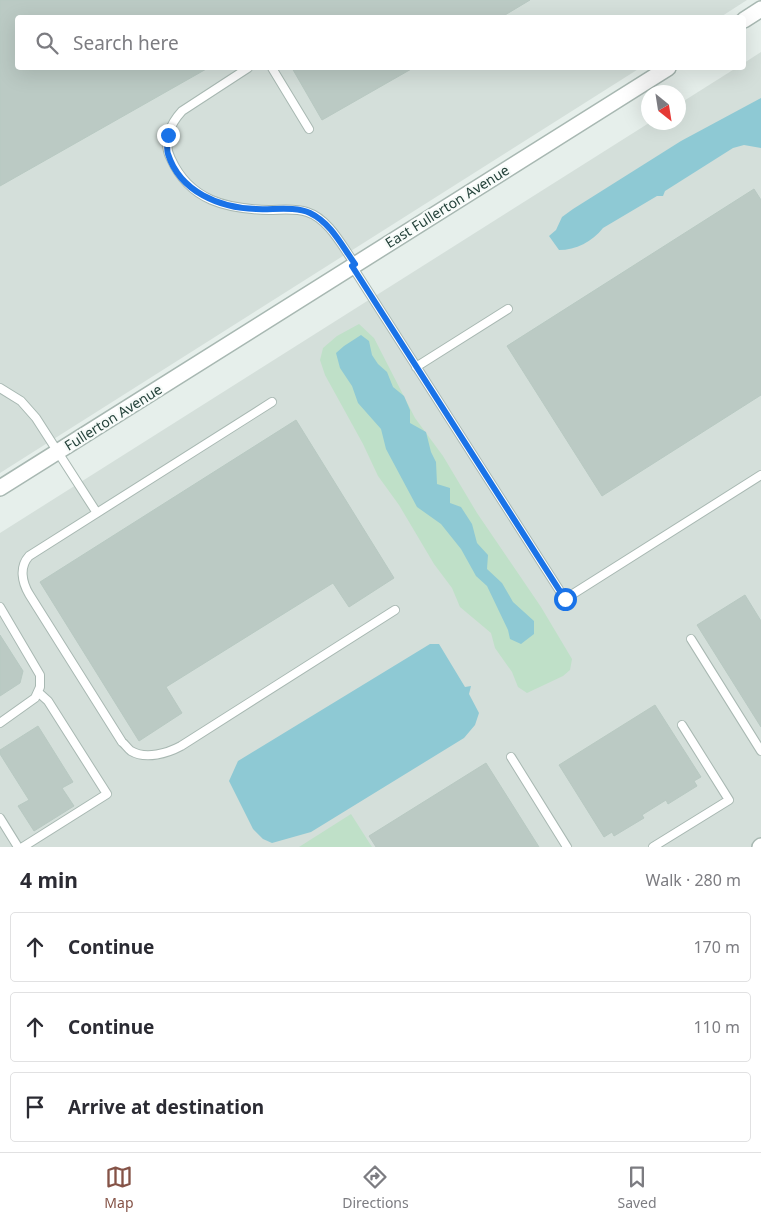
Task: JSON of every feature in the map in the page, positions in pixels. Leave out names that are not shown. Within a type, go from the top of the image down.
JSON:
[{"type":"street","points":[[746,19],[761,9]]},
{"type":"street","name":"East Fullerton Avenue","points":[[226,346],[665,70]]},
{"type":"street","name":"Fullerton Avenue","points":[[0,488],[226,346]]},
{"type":"lane","points":[[245,70],[182,111],[174,120],[168,135],[168,153],[175,169],[189,186],[206,198],[222,205],[240,209],[296,210],[307,212],[327,225],[565,599],[761,475]]},
{"type":"lane","points":[[273,70],[309,129]]},
{"type":"lane","points":[[416,367],[508,309]]},
{"type":"lane","points":[[0,388],[21,401],[36,418],[97,513]]},
{"type":"lane","points":[[272,402],[29,556],[24,561],[22,578],[34,603],[122,742],[131,751],[143,754],[169,752],[182,746],[395,610]]},
{"type":"lane","points":[[0,607],[40,675],[40,688],[35,698],[0,722]]},
{"type":"lane","points":[[691,639],[761,751]]},
{"type":"lane","points":[[23,847],[107,794],[48,701],[38,692]]},
{"type":"lane","points":[[653,847],[667,843],[729,800],[682,725]]},
{"type":"lane","points":[[510,757],[567,847]]},
{"type":"lane","points":[[0,818],[18,847]]},
{"type":"shaded area","points":[[0,0],[747,0],[724,15],[15,15],[15,70],[637,70],[0,473]]},
{"type":"shaded area","points":[[761,52],[761,847],[0,847],[0,533],[641,128],[641,130],[686,130],[686,100],[733,70],[746,70],[746,62]]},
{"type":"green space","points":[[359,324],[374,338],[415,418],[443,456],[477,513],[541,607],[572,659],[570,670],[563,676],[527,693],[518,687],[512,672],[495,648],[491,633],[460,607],[452,588],[434,564],[399,505],[378,476],[363,444],[325,375],[320,360],[323,348],[337,336]]},
{"type":"green space","points":[[351,814],[372,847],[299,847]]},
{"type":"water","points":[[761,98],[761,148],[744,145],[733,148],[665,191],[663,196],[657,196],[603,228],[589,241],[577,247],[559,250],[549,236],[556,230],[562,217],[573,209],[681,141]]},
{"type":"water","points":[[361,335],[369,341],[372,355],[387,372],[393,387],[404,396],[410,410],[410,423],[426,432],[431,452],[436,462],[437,484],[450,488],[450,503],[461,507],[472,524],[477,543],[488,555],[487,569],[502,583],[513,602],[534,621],[534,634],[521,644],[510,639],[508,630],[487,586],[476,576],[461,549],[441,524],[417,507],[386,449],[381,429],[358,403],[352,386],[340,368],[336,353]]},
{"type":"water","points":[[430,644],[439,644],[465,687],[471,686],[469,694],[479,713],[475,725],[464,738],[311,832],[272,843],[263,839],[253,829],[229,781],[238,761]]},
{"type":"building","points":[[0,0],[530,0],[505,15],[15,15],[15,70],[204,70],[0,186]]},
{"type":"building","points":[[293,70],[410,70],[322,120]]},
{"type":"building","points":[[754,189],[761,200],[761,395],[602,496],[507,346]]},
{"type":"building","points":[[296,420],[394,578],[349,607],[333,583],[166,687],[182,713],[139,741],[40,582]]},
{"type":"building","points":[[745,595],[761,621],[761,727],[697,625]]},
{"type":"building","points":[[0,635],[23,671],[20,683],[0,696]]},
{"type":"building","points":[[655,705],[701,777],[694,781],[697,786],[668,804],[666,800],[642,815],[644,818],[614,836],[612,832],[604,837],[559,765]]},
{"type":"building","points":[[38,726],[73,782],[62,788],[74,806],[34,831],[18,806],[29,800],[0,754],[0,750]]},
{"type":"building","points":[[486,763],[539,847],[376,847],[369,836]]},
{"type":"route","points":[[168,135],[168,153],[175,169],[189,186],[206,198],[222,205],[240,209],[296,210],[307,212],[327,225],[355,264],[352,266],[565,599]]}]
